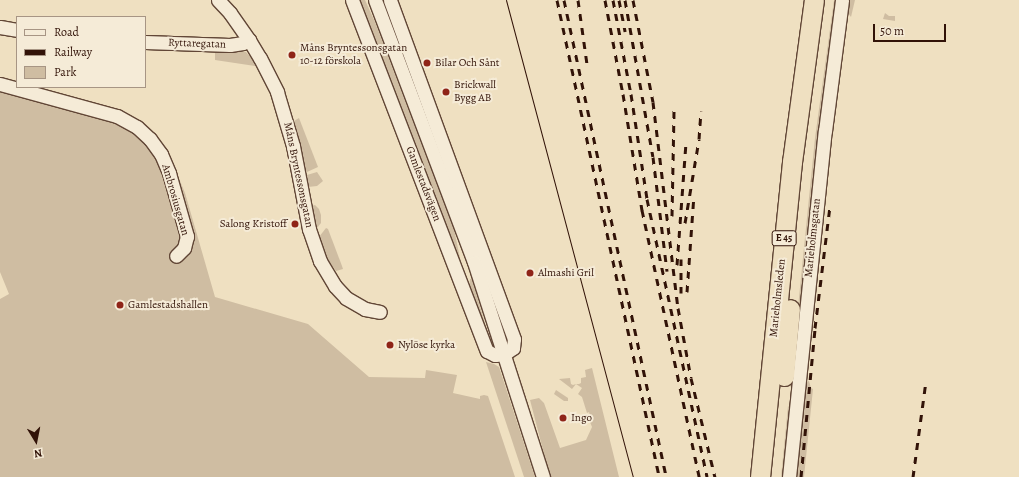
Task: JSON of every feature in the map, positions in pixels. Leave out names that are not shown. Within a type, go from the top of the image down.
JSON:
[{"type":"highway","name":"Marieholmsleden","points":[[760,477],[792,162],[814,0]]},
{"type":"highway","name":"Marieholmsleden","points":[[774,477],[804,174],[827,0]]},
{"type":"street","name":"Gamlestadsvägen","points":[[352,0],[487,351],[495,355],[504,354]]},
{"type":"street","points":[[390,0],[514,339],[513,348],[504,354]]},
{"type":"street","name":"Marieholmsgatan","points":[[789,477],[826,123],[842,0]]},
{"type":"street","name":"Gamlestadsvägen","points":[[374,1],[474,262],[543,477]]},
{"type":"street","name":"Måns Bryntessonsgatan","points":[[224,2],[260,58],[277,92],[293,146],[309,229],[320,261],[335,286],[346,298],[365,309],[380,312]]},
{"type":"street","points":[[0,27],[16,30]]},
{"type":"street","name":"Ryttaregatan","points":[[146,42],[230,45],[243,43],[249,40]]},
{"type":"street","name":"Ambrosiusgatan","points":[[0,84],[117,116],[137,126],[150,139],[161,154],[169,173],[187,236],[184,248],[176,256]]},
{"type":"street","points":[[462,286],[474,262]]},
{"type":"green space","points":[[357,0],[365,0],[375,22],[454,229],[461,263],[458,264]]},
{"type":"green space","points":[[834,0],[837,0],[826,72],[792,385],[790,387],[815,138]]},
{"type":"green space","points":[[850,0],[855,0],[851,17],[848,13]]},
{"type":"green space","points":[[885,13],[889,16],[895,16],[895,21],[883,19]]},
{"type":"green space","points":[[215,50],[246,52],[257,64],[255,66],[215,60]]},
{"type":"green space","points":[[0,81],[16,85],[16,88],[26,88],[133,117],[166,147],[185,193],[215,297],[308,324],[369,377],[425,378],[426,370],[457,375],[453,393],[480,399],[480,396],[488,396],[515,477],[0,477],[0,299],[9,294],[0,272]]},
{"type":"green space","points":[[299,118],[318,167],[307,172],[305,171],[294,121]]},
{"type":"green space","points":[[317,172],[323,181],[317,186],[308,187],[307,175]]},
{"type":"green space","points":[[315,205],[319,209],[321,215],[321,223],[317,228],[312,208],[312,206]]},
{"type":"green space","points":[[326,228],[328,229],[343,269],[336,271],[327,259],[319,241],[319,237]]},
{"type":"green space","points":[[470,279],[472,279],[492,347],[469,290]]},
{"type":"green space","points":[[486,362],[499,367],[535,477],[524,477]]},
{"type":"green space","points":[[592,368],[619,477],[550,477],[530,400],[539,398],[544,403],[560,448],[586,440],[592,427],[588,417],[590,416],[589,412],[587,413],[582,397],[578,394],[582,388],[576,384],[581,383],[581,378],[586,377],[585,370]]},
{"type":"green space","points":[[570,378],[571,384],[576,384],[572,389],[559,379]]},
{"type":"green space","points":[[809,381],[811,388],[813,389],[804,477],[797,477],[806,382]]},
{"type":"green space","points":[[556,390],[568,398],[568,401],[564,401],[554,394]]},
{"type":"green space","points":[[788,406],[790,408],[784,477],[781,477]]},
{"type":"tram line","points":[[506,0],[633,477]]},
{"type":"railway","points":[[557,0],[659,477]]},
{"type":"railway","points":[[564,0],[666,477]]},
{"type":"railway","points":[[578,0],[587,64]]},
{"type":"railway","points":[[605,0],[623,94],[642,210],[699,477]]},
{"type":"railway","points":[[613,0],[631,94],[647,199],[707,477]]},
{"type":"railway","points":[[619,0],[625,31]]},
{"type":"railway","points":[[625,0],[653,157],[667,271]]},
{"type":"railway","points":[[633,0],[653,102],[678,308],[691,378],[715,477]]},
{"type":"railway","points":[[672,216],[674,107]]},
{"type":"railway","points":[[685,223],[699,139],[701,111]]},
{"type":"railway","points":[[677,265],[686,143]]},
{"type":"railway","points":[[687,292],[694,195]]},
{"type":"railway","points":[[801,477],[815,328],[830,205]]},
{"type":"railway","points":[[681,259],[681,293]]},
{"type":"railway","points":[[913,477],[926,381]]},
{"type":"place","name":"Måns Bryntessonsgatan 10-12 förskola","points":[[292,55]]},
{"type":"place","name":"Bilar Och Sånt","points":[[427,63]]},
{"type":"place","name":"Brickwall Bygg AB","points":[[446,92]]},
{"type":"place","name":"Salong Kristoff","points":[[295,224]]},
{"type":"place","name":"Almashi Gril","points":[[530,273]]},
{"type":"place","name":"Gamlestadshallen","points":[[120,305]]},
{"type":"place","name":"Nylöse kyrka","points":[[390,345]]},
{"type":"place","name":"Ingo","points":[[563,418]]}]
